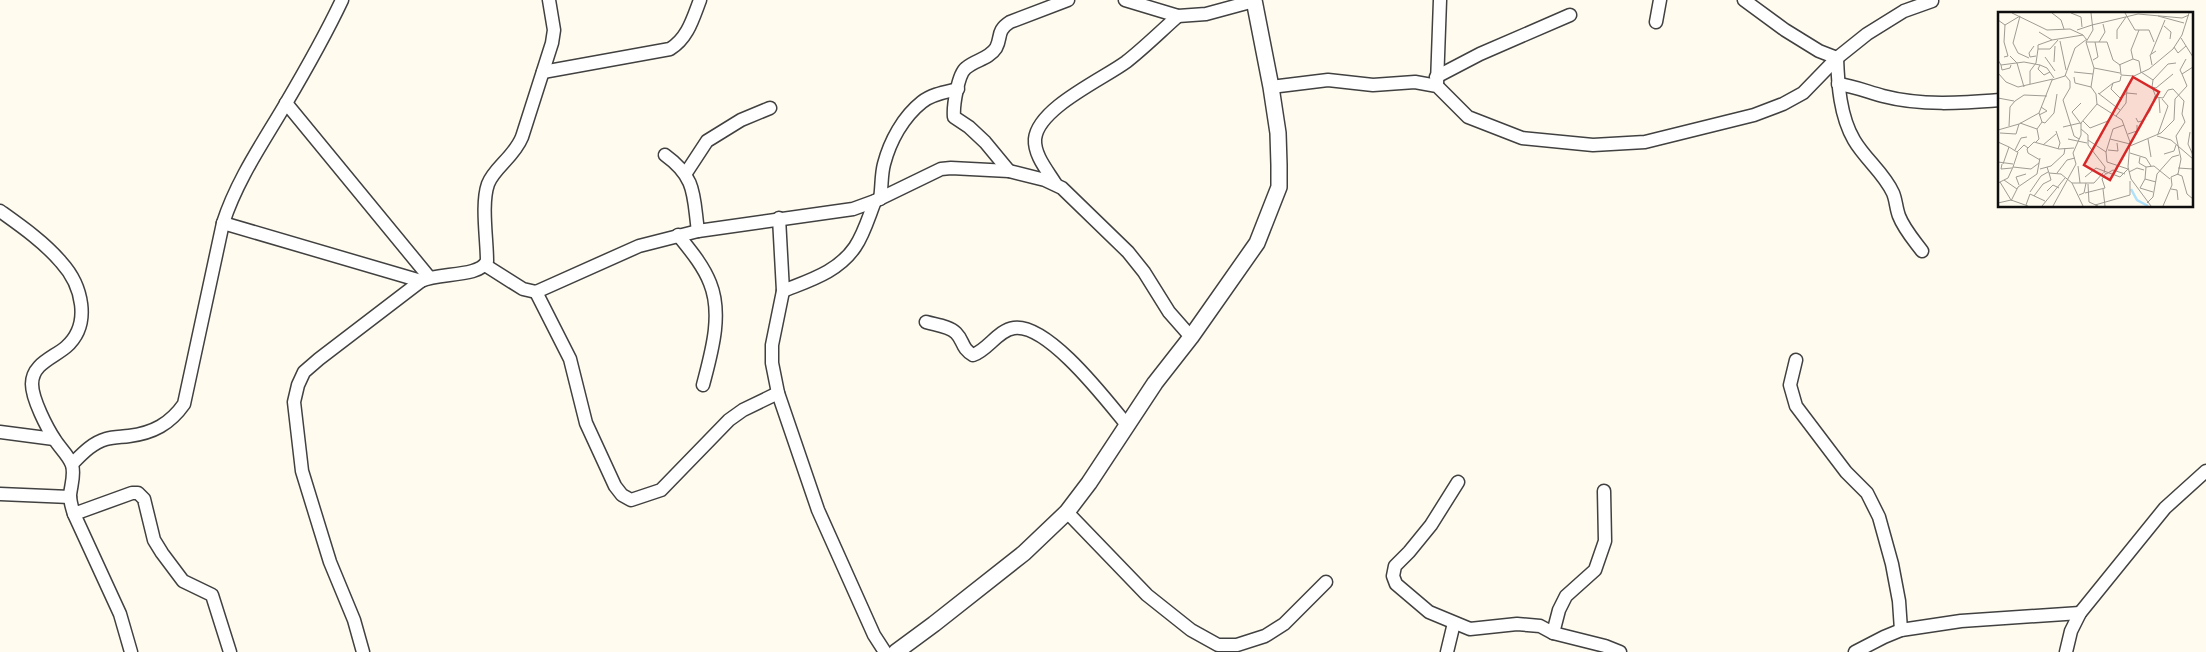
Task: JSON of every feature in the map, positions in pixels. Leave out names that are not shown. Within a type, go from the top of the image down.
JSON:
[{"type":"street","points":[[72,464],[95,444],[107,438],[146,434],[162,426],[175,417],[184,404],[223,224],[232,196],[246,168],[286,103],[342,0]]},
{"type":"street","points":[[223,224],[425,279],[475,271],[485,265],[487,261],[486,201],[488,183],[518,148],[543,72],[554,30],[548,0]]},
{"type":"street","points":[[543,72],[670,49],[678,44],[686,34],[700,0]]},
{"type":"street","points":[[1009,172],[985,142],[969,126],[954,117],[962,71],[991,54],[997,47],[998,34],[1002,27],[1010,22],[1068,0]]},
{"type":"street","points":[[896,652],[1024,554],[1067,512],[1257,243],[1279,187],[1278,133],[1272,87],[1254,0],[1206,14],[1178,16],[1125,0]]},
{"type":"street","points":[[1440,0],[1436,82],[1468,117],[1522,138],[1593,145],[1645,142],[1754,114],[1783,104],[1803,93],[1837,58],[1880,25],[1904,11],[1932,1]]},
{"type":"street","points":[[1656,22],[1660,0]]},
{"type":"street","points":[[1744,0],[1785,30],[1837,58]]},
{"type":"street","points":[[1272,87],[1328,80],[1373,85],[1436,82],[1480,54],[1570,15]]},
{"type":"street","points":[[1178,16],[1129,60],[1108,75],[1075,93],[1043,121],[1035,139],[1037,155],[1055,183],[1128,252],[1144,272],[1169,312],[1191,337]]},
{"type":"street","points":[[1837,58],[1838,84],[1846,120],[1855,141],[1883,176],[1894,194],[1898,214],[1905,229],[1922,251]]},
{"type":"street","points":[[1838,84],[1857,87],[1884,96],[1910,100],[1958,103],[1998,100]]},
{"type":"street","points":[[783,291],[828,273],[843,261],[855,247],[878,200],[884,166],[892,139],[922,101],[931,96],[958,89]]},
{"type":"street","points":[[286,103],[425,279]]},
{"type":"street","points":[[686,174],[707,141],[741,120],[770,108]]},
{"type":"street","points":[[665,155],[678,164],[686,174],[696,197],[698,231]]},
{"type":"street","points":[[485,265],[523,289],[536,292],[639,246],[698,231],[853,209],[878,200],[941,169],[1009,172],[1055,183]]},
{"type":"street","points":[[0,211],[34,236],[62,263],[74,282],[82,305],[81,326],[75,338],[43,362],[34,373],[32,385],[45,422],[54,439],[72,464],[74,473],[70,497],[74,514],[120,614],[131,652]]},
{"type":"street","points":[[779,218],[783,291],[772,345],[772,363],[778,393],[818,510],[874,636],[885,652]]},
{"type":"street","points":[[678,235],[706,275],[714,294],[716,314],[712,347],[703,385]]},
{"type":"street","points":[[363,652],[354,620],[330,562],[302,471],[294,402],[298,385],[304,372],[370,318],[425,279]]},
{"type":"street","points":[[536,292],[570,359],[586,423],[615,486],[622,495],[631,500],[660,490],[729,420],[743,410],[778,393]]},
{"type":"street","points":[[926,322],[949,328],[958,334],[965,350],[973,355],[980,352],[1012,328],[1024,328],[1037,333],[1050,342],[1072,363],[1127,425]]},
{"type":"street","points":[[1796,360],[1790,385],[1796,406],[1846,472],[1867,494],[1879,517],[1892,564],[1902,630]]},
{"type":"street","points":[[0,432],[54,439]]},
{"type":"street","points":[[2066,652],[2071,631],[2080,613],[2164,508],[2206,471]]},
{"type":"street","points":[[1458,482],[1431,525],[1395,566],[1393,576],[1396,584],[1429,612],[1470,629],[1517,624],[1540,626],[1553,633],[1603,649],[1620,652]]},
{"type":"street","points":[[1553,633],[1558,610],[1566,596],[1595,570],[1605,541],[1604,491]]},
{"type":"street","points":[[74,514],[132,493],[138,493],[144,499],[154,540],[162,554],[183,581],[212,595],[230,652]]},
{"type":"street","points":[[0,494],[70,497]]},
{"type":"street","points":[[1067,512],[1147,595],[1191,630],[1218,645],[1237,645],[1265,636],[1284,624],[1326,582]]},
{"type":"street","points":[[1855,652],[1902,630],[1961,621],[2080,613]]},
{"type":"street","points":[[1447,652],[1454,623]]}]
